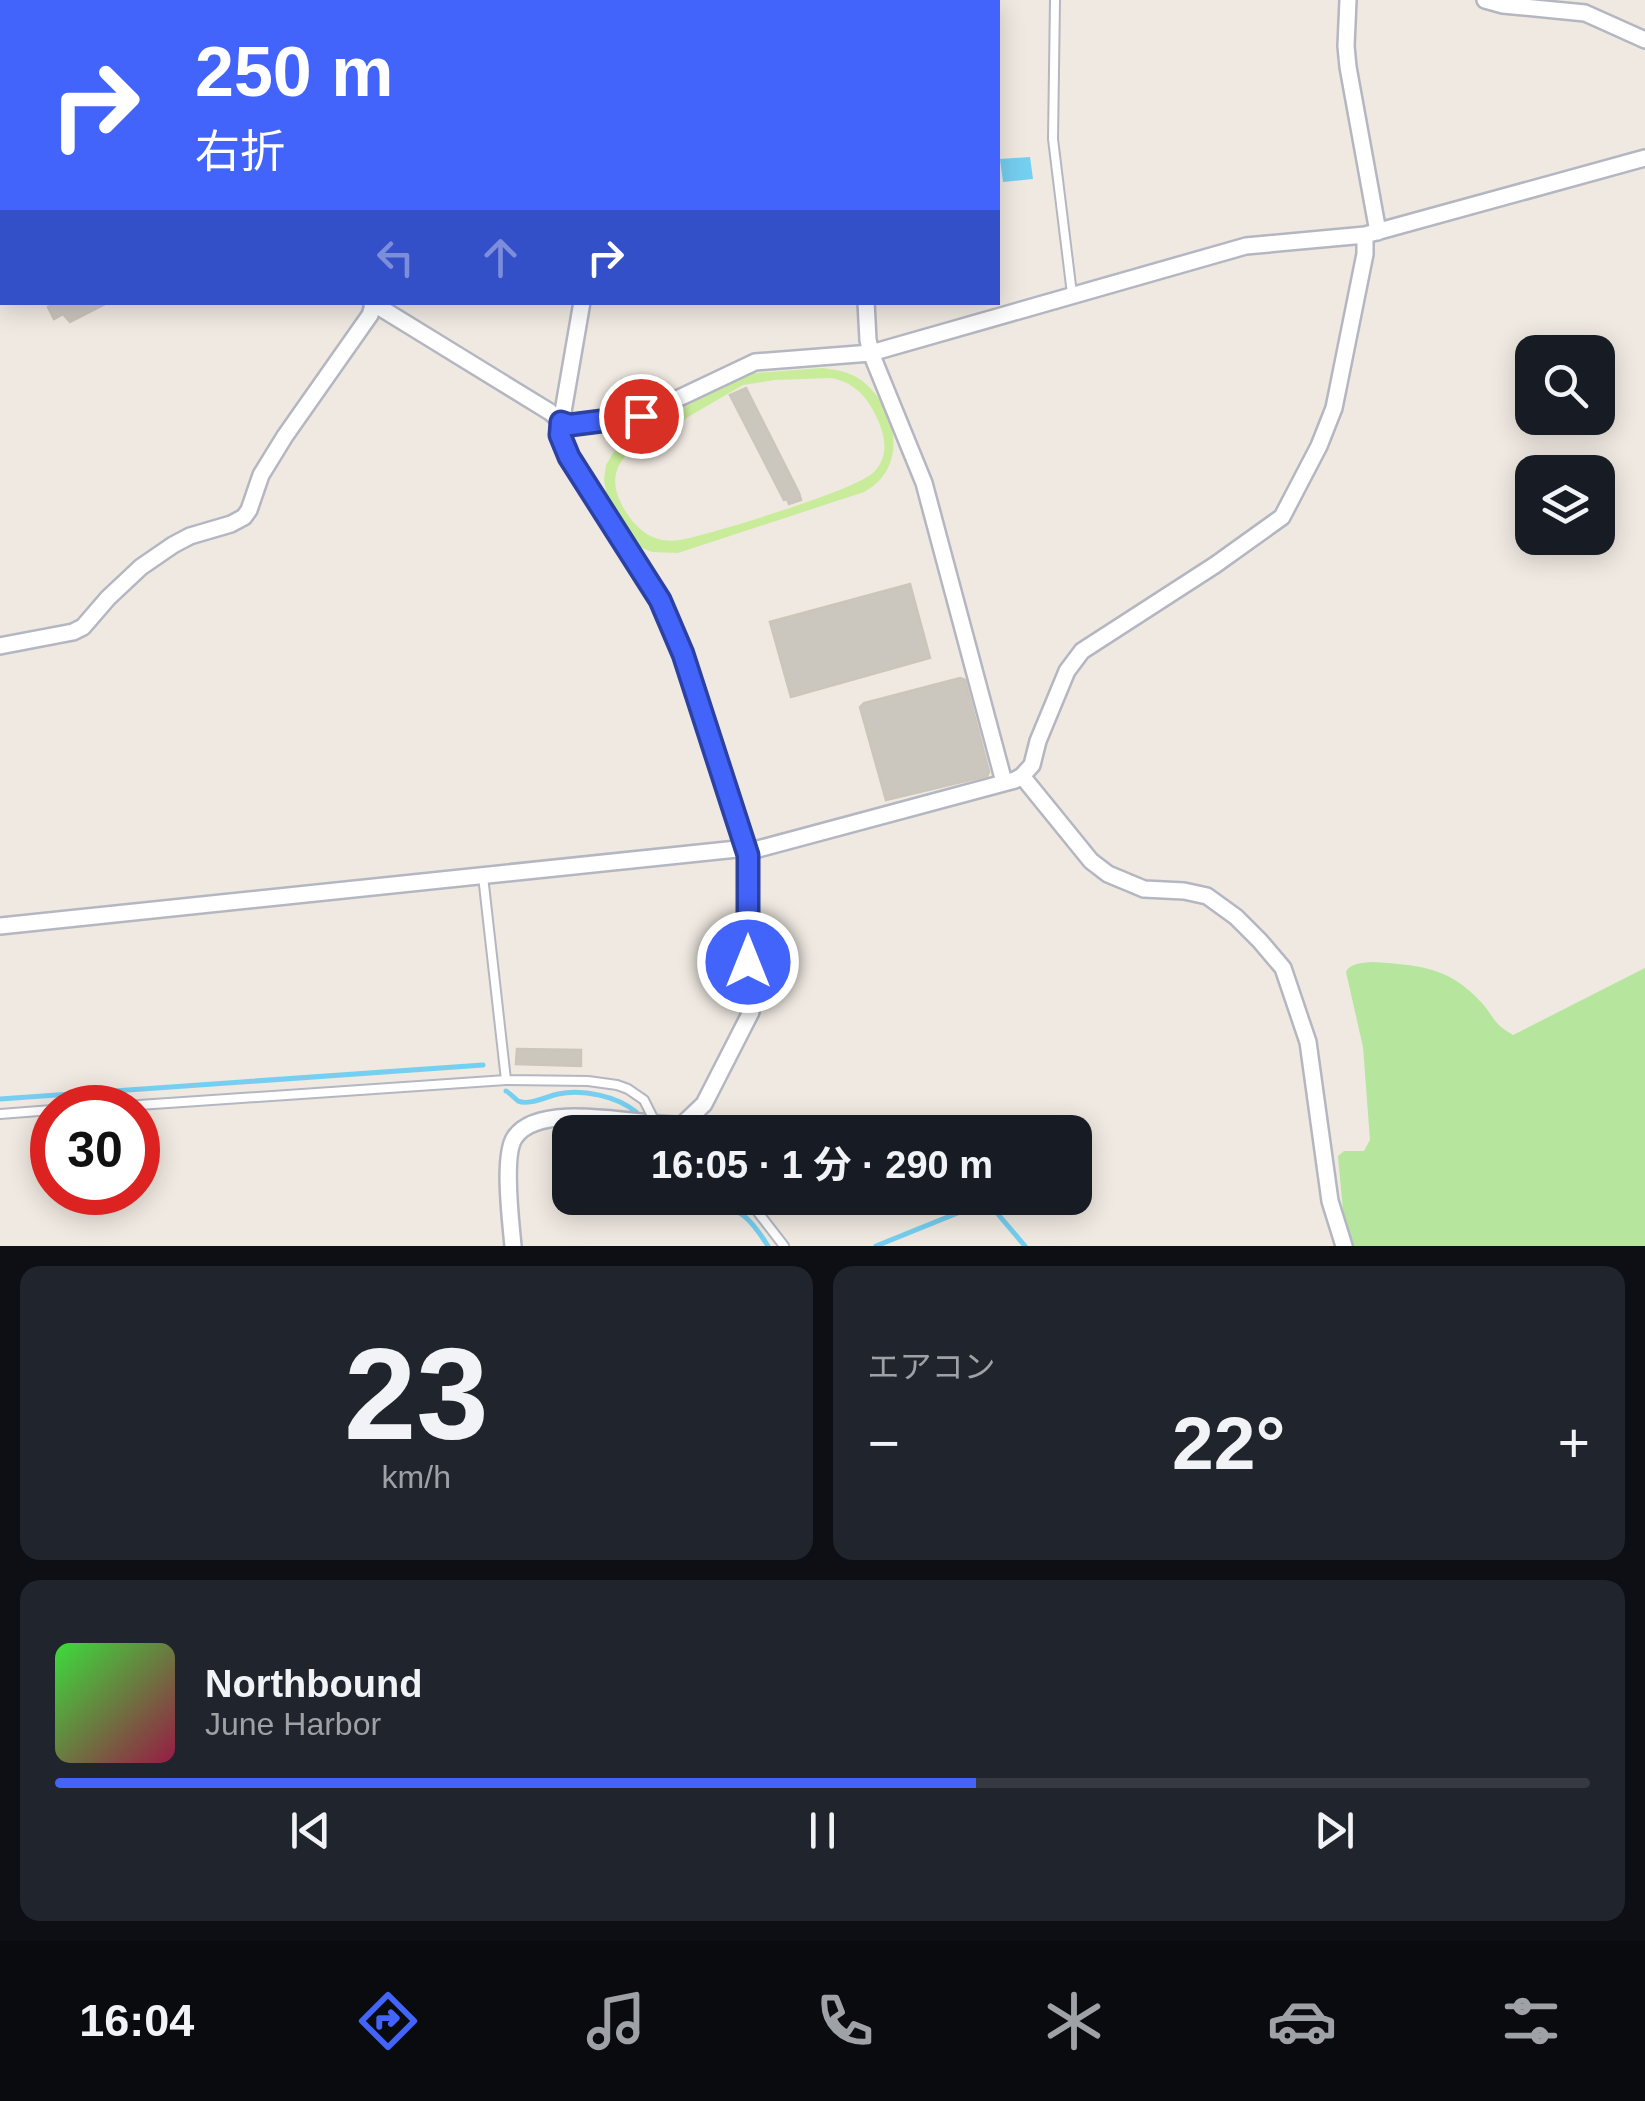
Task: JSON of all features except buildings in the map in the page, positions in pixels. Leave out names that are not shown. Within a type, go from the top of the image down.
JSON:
[{"type":"street","points":[[0,926],[758,849],[1022,776],[1032,765],[1067,671],[1082,651],[1282,517],[1319,446],[1334,408],[1371,233],[1348,67],[1348,0]]},
{"type":"street","points":[[1485,0],[1585,13],[1645,40]]},
{"type":"street","points":[[376,305],[570,425],[641,416],[755,362],[871,352],[1246,246],[1371,233],[1645,158]]},
{"type":"street","points":[[0,646],[83,627],[141,567],[173,545],[244,517],[261,475],[370,315],[372,305]]},
{"type":"street","points":[[581,305],[560,435],[569,457],[670,621],[746,849],[752,1012],[704,1104],[694,1115]]},
{"type":"street","points":[[866,305],[871,352],[924,483],[1004,782]]},
{"type":"street","points":[[1022,776],[1082,850],[1108,874],[1144,888],[1207,896],[1236,917],[1283,968],[1308,1042],[1330,1201],[1344,1246]]},
{"type":"street","points":[[513,1246],[510,1149],[522,1130],[552,1120]]},
{"type":"lane","points":[[1055,0],[1053,139],[1072,294]]},
{"type":"lane","points":[[483,876],[506,1080]]},
{"type":"lane","points":[[160,1104],[506,1080],[588,1081],[617,1085],[644,1100],[652,1115]]},
{"type":"lane","points":[[0,1114],[30,1112]]},
{"type":"lane","points":[[760,1215],[784,1246]]},
{"type":"green space","points":[[822,368],[861,380],[877,396],[891,425],[894,441],[887,470],[864,492],[678,553],[642,548],[607,498],[606,465],[630,439],[741,374]],"holes":[[[775,380],[839,380],[868,402],[884,438],[879,465],[862,480],[782,510],[680,540],[652,537],[627,514],[615,480],[622,460],[633,449],[743,385]]]},
{"type":"green space","points":[[1372,962],[1417,966],[1443,974],[1468,989],[1497,1023],[1513,1035],[1645,968],[1645,1246],[1350,1246],[1338,1156],[1344,1151],[1364,1151],[1370,1140],[1363,1047],[1346,972],[1353,965]]},
{"type":"water","points":[[1030,157],[1033,179],[1003,182],[1000,159]]},
{"type":"waterway","points":[[0,1099],[483,1065]]},
{"type":"waterway","points":[[506,1091],[522,1102],[558,1094],[589,1093],[610,1098],[636,1112]]},
{"type":"waterway","points":[[742,1215],[768,1246]]},
{"type":"waterway","points":[[876,1246],[953,1215]]},
{"type":"waterway","points":[[999,1215],[1025,1246]]},
{"type":"route","points":[[641,416],[570,425],[561,422],[560,435],[569,457],[660,600],[683,654],[748,855],[748,962]]}]
